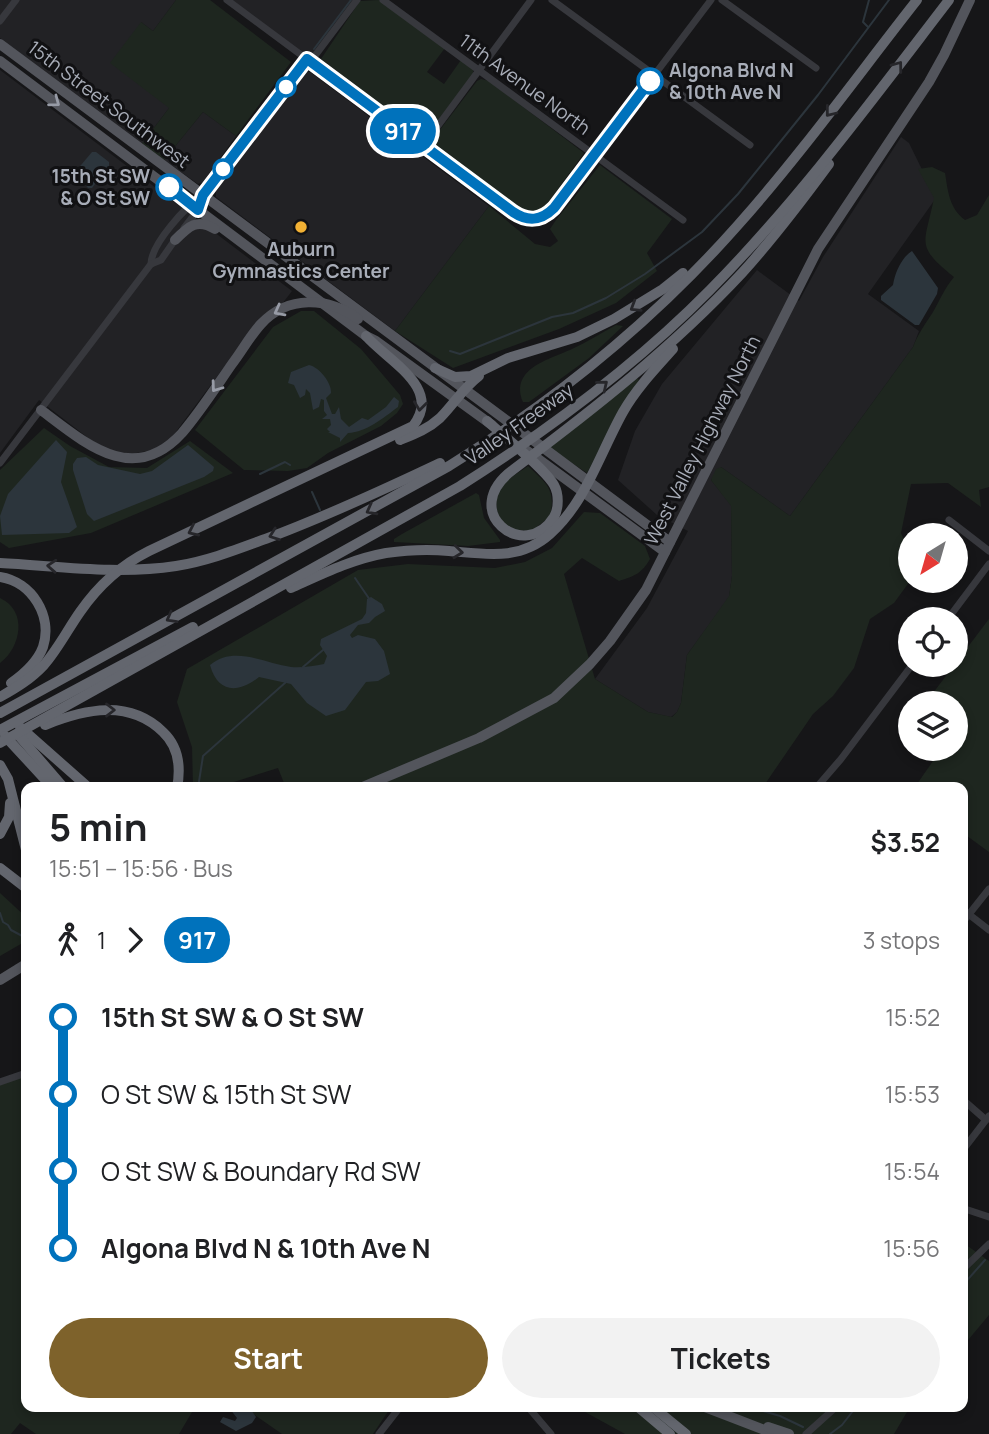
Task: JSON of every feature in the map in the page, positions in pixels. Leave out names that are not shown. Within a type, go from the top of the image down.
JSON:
[{"type":"highway","name":"Valley Freeway","points":[[0,711],[382,504],[493,438],[559,390],[635,327],[689,276],[761,199],[917,0]]},
{"type":"highway","name":"Valley Freeway","points":[[39,719],[460,486],[516,450],[624,369],[702,298],[763,233],[870,103],[949,0]]},
{"type":"highway","points":[[188,638],[356,560],[386,553],[423,550],[496,555],[526,550],[551,534],[571,512],[586,487],[634,395],[718,303],[818,180],[859,125],[870,103]]},
{"type":"highway","points":[[435,368],[455,377],[466,377],[502,361],[577,337],[614,319],[680,275],[761,199]]},
{"type":"highway","points":[[487,415],[545,469],[556,491],[557,506],[554,516],[535,533],[523,536],[513,534],[500,526],[493,513],[491,496],[499,481],[629,380],[741,275]]},
{"type":"highway","points":[[3,692],[26,681],[43,666],[99,588],[125,565],[149,551],[409,429],[421,412],[421,392],[413,380],[366,337]]},
{"type":"highway","points":[[321,470],[416,434],[440,418],[460,394],[502,361]]},
{"type":"highway","points":[[0,564],[116,569],[196,562],[326,516],[493,438]]},
{"type":"highway","points":[[2,736],[39,719],[326,557],[339,554]]},
{"type":"highway","points":[[0,577],[18,583],[33,596],[41,607],[46,628],[43,646],[35,661],[3,692]]},
{"type":"highway","points":[[2,736],[39,719],[108,710],[133,712],[151,721],[171,742],[178,761],[177,782]]},
{"type":"highway","points":[[0,711],[82,782]]},
{"type":"highway","points":[[0,719],[26,742],[59,782]]},
{"type":"highway","points":[[2,736],[47,782]]},
{"type":"highway","points":[[41,748],[71,782]]},
{"type":"highway","points":[[0,765],[8,779],[21,830]]},
{"type":"highway","points":[[0,834],[10,810],[8,779]]},
{"type":"highway","points":[[0,868],[21,884]]},
{"type":"highway","points":[[644,1412],[670,1434]]},
{"type":"highway","points":[[659,1412],[686,1434]]},
{"type":"main road","name":"West Valley Highway North","points":[[374,782],[479,738],[554,698],[590,664],[629,617],[818,249],[929,82],[970,0]]},
{"type":"main road","name":"15th Street Southwest","points":[[0,44],[435,368],[460,394]]},
{"type":"main road","name":"15th Street Southwest","points":[[0,61],[366,337],[460,394],[487,415],[554,457],[586,487],[667,547]]},
{"type":"main road","points":[[176,240],[190,226],[204,223],[249,249]]},
{"type":"main road","points":[[41,410],[101,452],[126,458],[151,455],[172,443],[187,427],[255,331],[269,317],[279,310],[305,302],[334,305],[355,316],[460,394]]},
{"type":"main road","name":"15th Street Southwest","points":[[545,469],[586,487]]},
{"type":"main road","points":[[0,980],[21,967]]},
{"type":"main road","points":[[718,1412],[775,1434]]},
{"type":"main road","points":[[747,1423],[789,1434]]},
{"type":"street","points":[[0,21],[16,0]]},
{"type":"street","points":[[151,264],[151,254],[194,207],[357,0]]},
{"type":"street","name":"11th Avenue North","points":[[383,0],[683,220]]},
{"type":"street","points":[[423,146],[531,0]]},
{"type":"street","points":[[552,0],[750,145]]},
{"type":"street","points":[[233,2],[513,212],[530,219],[538,219],[550,212],[711,0]]},
{"type":"street","points":[[722,0],[816,68]]},
{"type":"street","points":[[0,463],[151,264],[161,260],[176,240],[194,207]]},
{"type":"street","points":[[949,520],[989,551]]},
{"type":"street","points":[[957,607],[989,564]]},
{"type":"street","points":[[821,782],[903,677]]},
{"type":"street","points":[[968,910],[989,889]]},
{"type":"street","points":[[968,914],[989,930]]},
{"type":"street","points":[[0,1082],[21,1075]]},
{"type":"street","points":[[968,1104],[987,1118],[968,1143]]},
{"type":"street","points":[[968,1210],[989,1217]]},
{"type":"street","points":[[968,1264],[989,1244]]},
{"type":"street","points":[[379,1434],[396,1412]]},
{"type":"street","points":[[532,1412],[551,1434]]},
{"type":"street","points":[[806,1434],[830,1412]]},
{"type":"street","points":[[816,1434],[832,1412]]},
{"type":"shaded area","points":[[0,0],[176,0],[153,31],[141,22],[169,108],[141,145],[0,38]]},
{"type":"shaded area","points":[[176,0],[210,0],[291,62],[236,136],[203,112],[164,160],[141,145],[169,108],[110,63],[141,22],[153,31]]},
{"type":"shaded area","points":[[228,0],[354,0],[309,60]]},
{"type":"shaded area","points":[[379,0],[445,48],[427,72],[444,84],[461,60],[473,69],[473,74],[427,136],[421,135],[321,59],[360,1]]},
{"type":"shaded area","points":[[0,70],[292,291],[282,304],[268,311],[260,319],[172,437],[153,450],[131,454],[110,450],[92,441],[39,400],[0,453]]},
{"type":"shaded area","points":[[307,72],[489,206],[395,331],[216,197],[216,191]]},
{"type":"shaded area","points":[[481,79],[489,81],[584,153],[545,207],[539,211],[527,213],[435,144],[433,139]]},
{"type":"shaded area","points":[[203,112],[236,136],[203,182],[198,184],[164,160]]},
{"type":"shaded area","points":[[901,137],[909,143],[936,198],[868,294],[919,331],[913,347],[790,516],[721,467],[711,480],[731,505],[732,576],[729,597],[687,655],[681,703],[677,712],[671,717],[648,712],[595,679],[647,608],[688,531],[657,515],[618,480],[635,431],[662,384],[757,270],[799,301],[823,257]]},
{"type":"shaded area","points":[[92,152],[109,162],[109,166],[92,188],[88,188],[76,171]]},
{"type":"shaded area","points":[[600,165],[672,219],[647,253],[657,271],[616,303],[559,329],[453,368],[395,331],[489,206],[535,244],[550,247],[558,241],[550,229]]},
{"type":"shaded area","points":[[932,167],[945,173],[952,205],[965,220],[977,215],[989,195],[989,487],[979,490],[981,507],[948,483],[911,484],[903,523],[898,523],[898,593],[901,593],[894,603],[870,619],[854,668],[833,696],[813,714],[766,782],[284,782],[278,768],[234,782],[193,782],[192,747],[177,702],[187,669],[358,570],[408,564],[495,568],[525,562],[552,548],[584,512],[600,513],[645,546],[650,559],[638,573],[619,581],[582,558],[564,574],[595,679],[648,712],[672,717],[681,703],[687,655],[729,596],[732,576],[731,506],[711,480],[716,469],[721,467],[790,516],[913,347],[954,277],[933,258],[926,243],[934,198],[918,169]]},
{"type":"shaded area","points":[[912,251],[938,288],[919,325],[915,325],[881,300],[881,296],[893,285],[902,262]]},
{"type":"shaded area","points":[[301,311],[314,311],[361,349],[400,395],[403,404],[397,413],[381,426],[328,453],[307,468],[288,471],[244,470],[195,430],[273,327]]},
{"type":"shaded area","points":[[616,325],[623,326],[589,358],[529,402],[523,402],[520,390],[522,381],[534,366]]},
{"type":"shaded area","points":[[309,365],[321,372],[327,380],[331,393],[326,398],[332,414],[335,414],[339,407],[341,419],[349,427],[362,418],[368,420],[386,407],[394,397],[399,401],[398,407],[368,427],[348,433],[340,442],[340,438],[328,432],[330,419],[322,419],[327,415],[324,411],[324,400],[321,399],[319,407],[313,410],[310,393],[306,389],[305,395],[300,398],[294,385],[288,383],[291,372]]},
{"type":"shaded area","points":[[637,378],[639,380],[587,473],[548,447]]},
{"type":"shaded area","points":[[44,428],[109,467],[147,468],[190,441],[233,473],[91,533],[9,548],[0,542],[0,470]]},
{"type":"shaded area","points":[[56,440],[67,452],[61,482],[77,527],[69,533],[2,535],[0,516],[8,494]]},
{"type":"shaded area","points":[[188,445],[214,467],[213,471],[94,521],[87,514],[73,470],[77,458],[86,457],[98,465],[140,474],[152,471]]},
{"type":"shaded area","points":[[528,466],[545,483],[552,500],[550,517],[531,531],[514,529],[504,523],[498,514],[496,503],[501,487]]},
{"type":"shaded area","points":[[476,493],[479,495],[484,518],[500,542],[468,546],[394,542],[394,539],[402,534]]},
{"type":"shaded area","points":[[371,597],[382,604],[385,611],[369,623],[358,625],[350,635],[352,638],[358,635],[375,639],[384,651],[390,674],[378,681],[366,682],[345,710],[326,716],[307,703],[291,684],[259,677],[244,686],[230,688],[218,681],[214,674],[210,665],[229,656],[249,657],[291,667],[324,664],[327,656],[320,645],[321,639],[362,619],[366,613],[367,599]]},
{"type":"shaded area","points":[[0,598],[15,611],[18,629],[13,648],[0,663]]},
{"type":"shaded area","points":[[989,619],[989,852],[968,837],[968,782],[918,782],[933,761],[968,761],[968,691],[935,691],[945,677],[968,677],[968,647]]},
{"type":"shaded area","points":[[0,893],[21,912],[21,944],[0,956]]},
{"type":"shaded area","points":[[21,1075],[21,1412],[192,1412],[179,1434],[36,1434],[20,1423],[11,1434],[0,1434],[0,1082]]},
{"type":"shaded area","points":[[968,1246],[989,1261],[989,1315],[968,1340]]},
{"type":"shaded area","points":[[232,1412],[252,1412],[256,1417],[252,1423],[236,1431],[220,1422],[223,1417],[235,1421],[237,1418]]},
{"type":"shaded area","points":[[250,1412],[388,1412],[373,1434],[282,1434]]},
{"type":"shaded area","points":[[585,1412],[907,1412],[894,1434],[625,1434]]},
{"type":"waterway","points":[[314,49],[351,0]]},
{"type":"waterway","points":[[868,27],[863,22],[869,0]]},
{"type":"waterway","points":[[450,351],[460,354],[552,317],[573,313],[606,298],[645,274],[702,232],[738,194],[818,95],[889,0]]},
{"type":"waterway","points":[[260,474],[285,462],[290,465]]},
{"type":"waterway","points":[[312,492],[320,510]]},
{"type":"waterway","points":[[355,578],[370,600]]},
{"type":"waterway","points":[[303,667],[323,650]]},
{"type":"waterway","points":[[199,782],[203,756],[286,682]]},
{"type":"waterway","points":[[0,913],[3,922],[21,935]]},
{"type":"waterway","points":[[968,1279],[985,1260]]},
{"type":"waterway","points":[[767,1412],[803,1427]]},
{"type":"waterway","points":[[830,1434],[852,1412]]},
{"type":"bus line","name":"917","points":[[169,187],[198,210],[203,195],[307,59],[513,212],[523,218],[538,219],[554,208],[650,81]]},
{"type":"place","name":"Algona Blvd N & 10th Ave N","points":[[650,81]]},
{"type":"place","name":"15th St SW & O St SW","points":[[169,187]]},
{"type":"place","name":"Auburn Gymnastics Center","points":[[301,227]]}]
